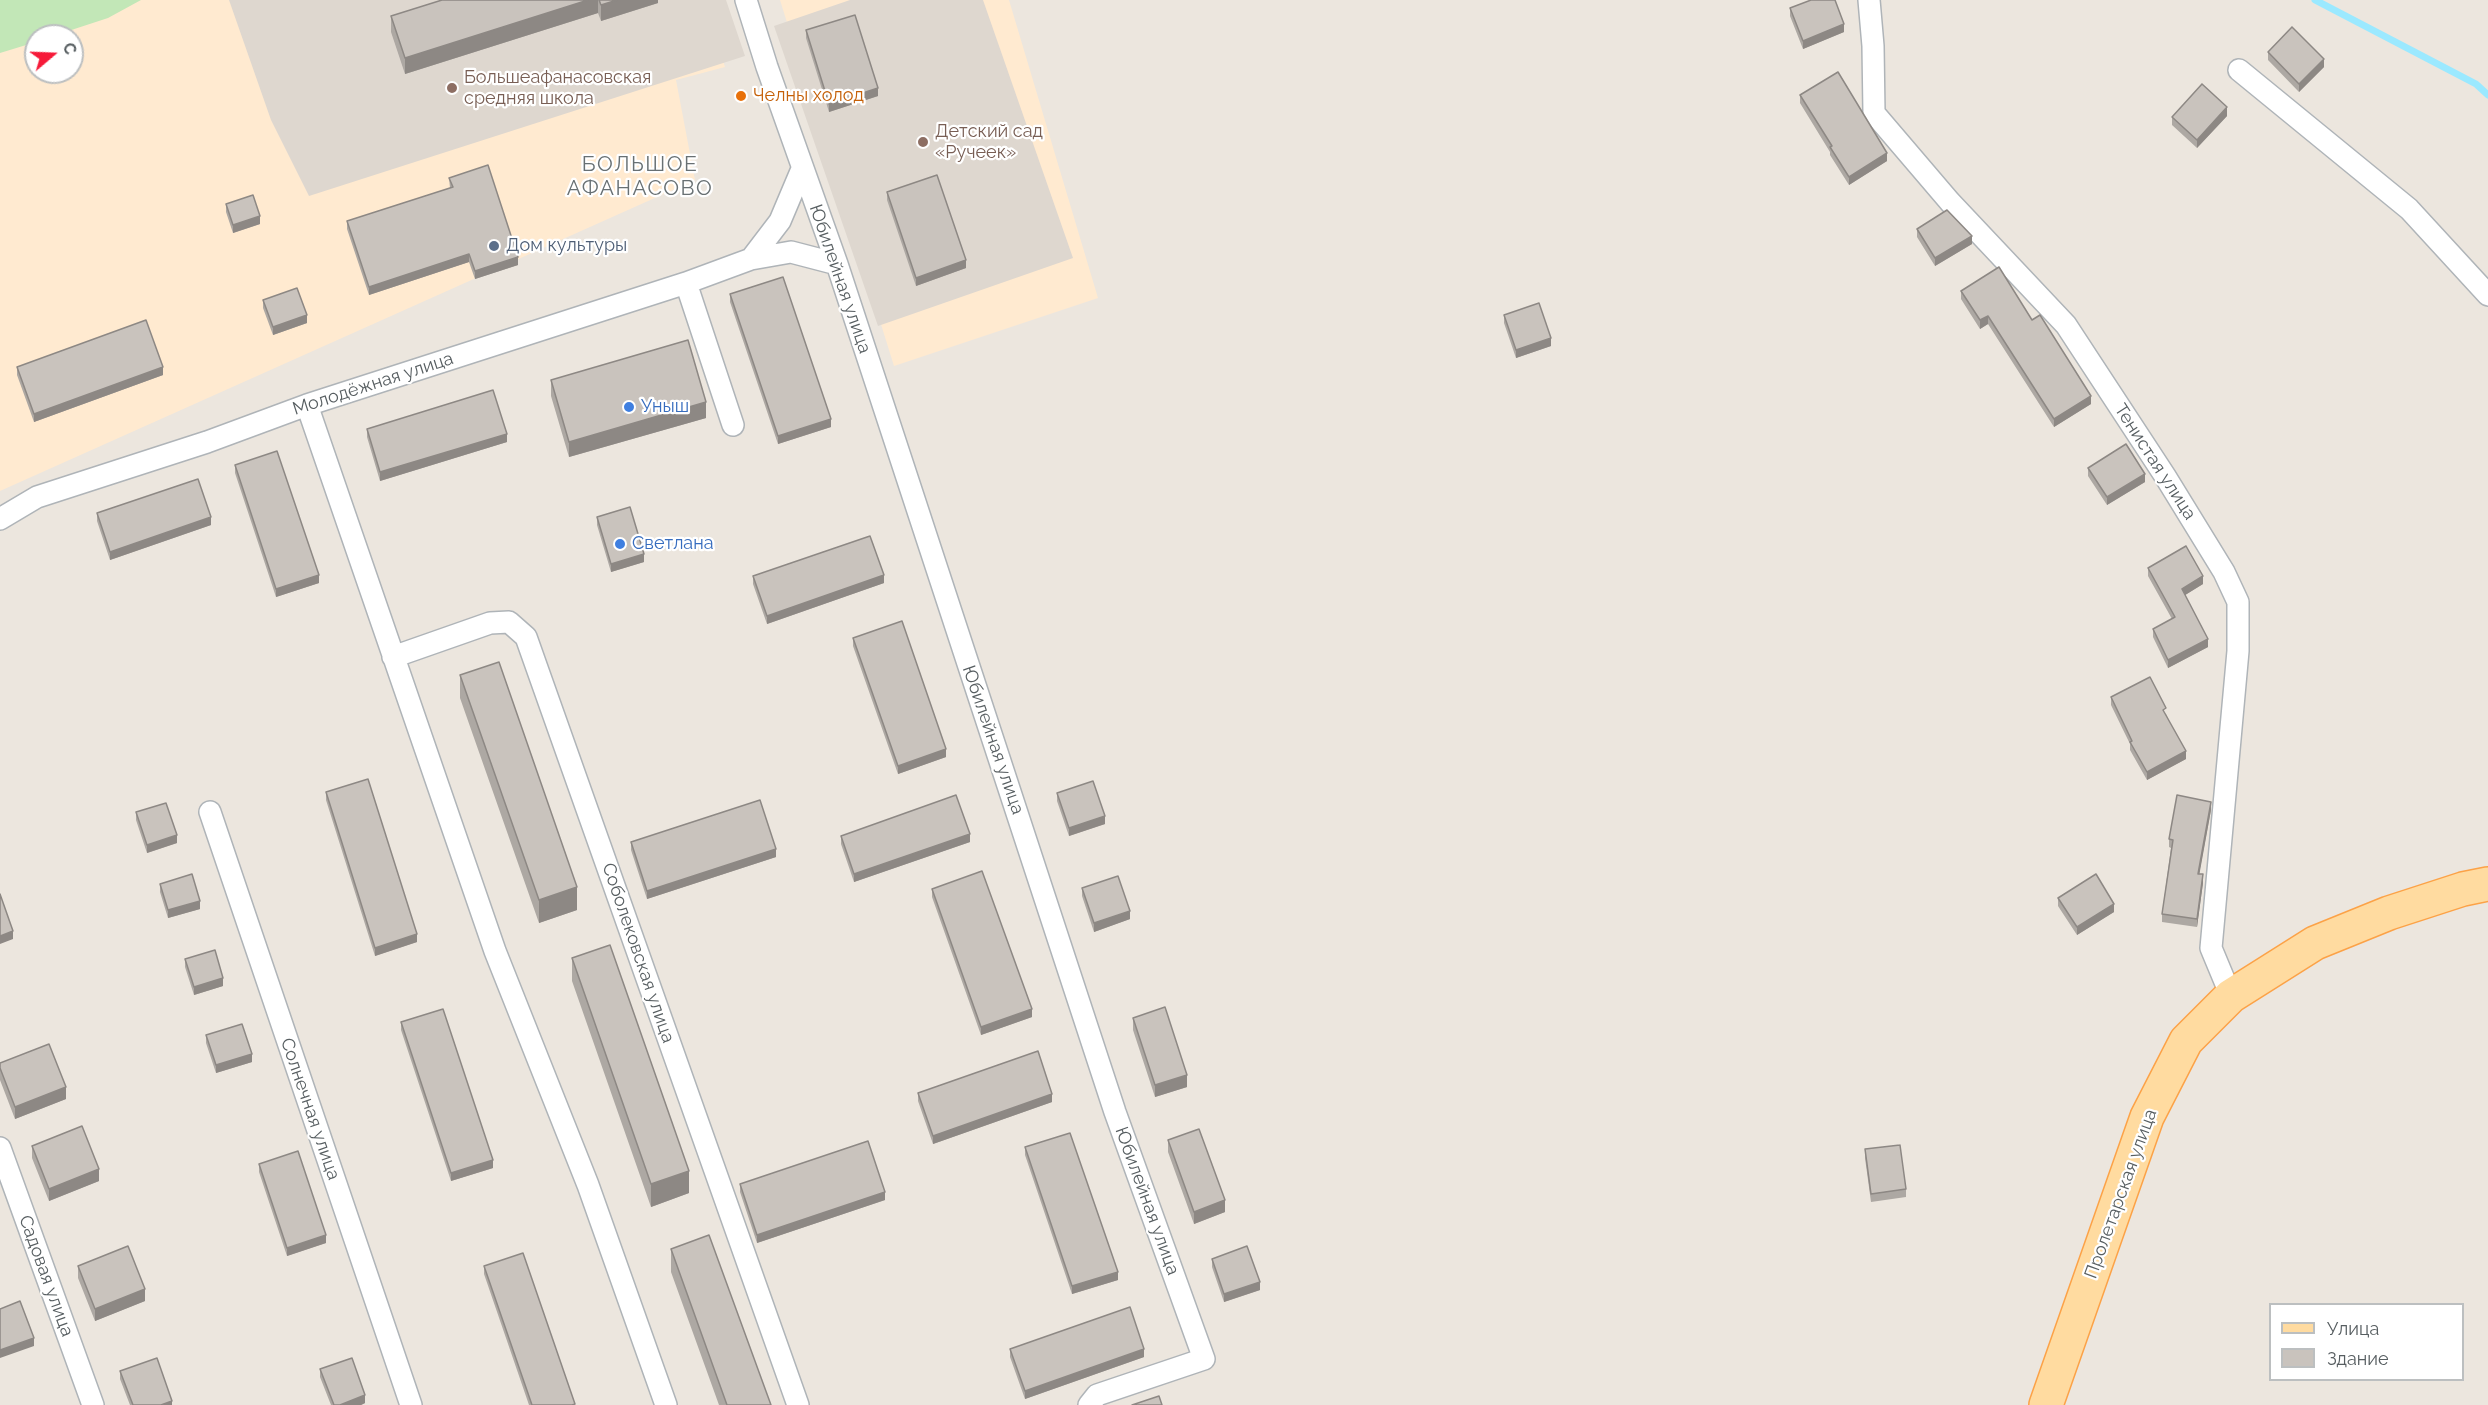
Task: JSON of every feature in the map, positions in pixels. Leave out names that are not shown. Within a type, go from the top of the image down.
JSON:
[{"type":"main road","name":"Пролетарская улица","points":[[2049,1404],[2147,1117],[2186,1041],[2231,996],[2315,943],[2389,913],[2463,889],[2488,884]]},
{"type":"street","name":"Юбилейная улица","points":[[746,0],[802,169],[837,264],[1115,1112],[1204,1359],[1097,1395],[1089,1405]]},
{"type":"street","name":"Тенистая улица","points":[[1869,0],[1873,46],[1874,112],[1950,202],[2066,326],[2166,476],[2224,572],[2238,602],[2238,651],[2211,948],[2231,996]]},
{"type":"street","points":[[2240,70],[2409,209],[2488,295]]},
{"type":"street","points":[[751,259],[780,221],[802,169]]},
{"type":"street","name":"Молодёжная улица","points":[[0,519],[38,497],[207,442],[307,405],[686,283],[751,259],[791,252],[837,264]]},
{"type":"street","points":[[686,283],[733,425]]},
{"type":"street","points":[[307,405],[495,951],[588,1185],[666,1405]]},
{"type":"street","name":"Соболековская улица","points":[[393,657],[490,623],[509,622],[526,637],[798,1405]]},
{"type":"street","name":"Солнечная улица","points":[[210,812],[411,1405]]},
{"type":"street","name":"Садовая улица","points":[[0,1148],[93,1405]]},
{"type":"shaded area","points":[[0,0],[703,0],[725,67],[676,80],[695,180],[0,491]]},
{"type":"shaded area","name":"Большеафанасовская средняя школа","points":[[229,0],[726,0],[745,56],[309,196],[271,120]]},
{"type":"shaded area","name":"Детский сад «Ручеек»","points":[[780,0],[1009,0],[1098,298],[894,366]]},
{"type":"shaded area","name":"Детский сад «Ручеек»","points":[[850,0],[983,0],[1073,258],[878,326],[774,26]]},
{"type":"green space","points":[[0,0],[141,0],[108,18],[84,26],[84,24],[24,24],[24,46],[0,53]]},
{"type":"building","points":[[442,0],[588,0],[405,58],[391,16]]},
{"type":"building","points":[[599,0],[617,0],[601,5]]},
{"type":"building","points":[[1811,0],[1835,0],[1844,24],[1803,41],[1790,8]]},
{"type":"building","points":[[855,15],[878,88],[829,104],[806,30]]},
{"type":"building","points":[[2292,27],[2324,59],[2299,84],[2268,52]]},
{"type":"building","points":[[1838,72],[1887,153],[1849,177],[1800,95]]},
{"type":"building","points":[[2202,84],[2227,107],[2197,140],[2172,117]]},
{"type":"building","points":[[488,165],[518,257],[475,271],[469,254],[369,287],[347,221],[453,187],[449,178]]},
{"type":"building","points":[[937,175],[966,260],[916,278],[887,192]]},
{"type":"building","points":[[253,195],[260,216],[233,225],[226,204]]},
{"type":"building","points":[[1947,210],[1972,236],[1935,258],[1917,229]]},
{"type":"building","points":[[1999,267],[2032,320],[2040,315],[2091,396],[2054,419],[1988,316],[1980,320],[1961,291]]},
{"type":"building","points":[[783,277],[831,419],[778,436],[730,294]]},
{"type":"building","points":[[297,288],[307,315],[273,327],[263,300]]},
{"type":"building","points":[[1539,303],[1551,338],[1516,350],[1504,315]]},
{"type":"building","points":[[146,320],[163,367],[34,414],[17,367]]},
{"type":"building","name":"Уныш","points":[[688,340],[706,402],[569,442],[551,380]]},
{"type":"building","points":[[493,390],[507,434],[380,472],[367,429]]},
{"type":"building","points":[[2126,444],[2145,474],[2107,497],[2088,468]]},
{"type":"building","points":[[277,451],[319,575],[276,589],[235,465]]},
{"type":"building","points":[[198,479],[211,517],[110,552],[97,513]]},
{"type":"building","name":"Светлана","points":[[630,507],[644,554],[611,564],[597,517]]},
{"type":"building","points":[[870,536],[884,575],[767,616],[753,576]]},
{"type":"building","points":[[2186,546],[2203,576],[2182,589],[2208,639],[2168,660],[2153,629],[2175,617],[2148,568]]},
{"type":"building","points":[[902,621],[946,749],[898,766],[853,638]]},
{"type":"building","points":[[499,662],[577,887],[539,900],[460,675]]},
{"type":"building","points":[[2150,677],[2166,708],[2163,710],[2186,751],[2147,772],[2130,742],[2132,741],[2111,697]]},
{"type":"building","points":[[368,779],[417,934],[375,948],[326,792]]},
{"type":"building","points":[[1093,781],[1105,816],[1069,828],[1057,793]]},
{"type":"building","points":[[956,795],[970,834],[854,874],[841,836]]},
{"type":"building","points":[[2177,795],[2211,802],[2198,874],[2203,874],[2197,919],[2162,914],[2173,840],[2169,839]]},
{"type":"building","points":[[760,800],[776,849],[647,891],[631,842]]},
{"type":"building","points":[[166,803],[177,835],[147,845],[136,812]]},
{"type":"building","points":[[982,871],[1032,1009],[981,1027],[932,889]]},
{"type":"building","points":[[192,874],[200,901],[168,910],[160,884]]},
{"type":"building","points":[[2096,874],[2114,904],[2077,927],[2058,898]]},
{"type":"building","points":[[1118,876],[1130,911],[1094,923],[1082,888]]},
{"type":"building","points":[[0,894],[13,931],[0,936]]},
{"type":"building","points":[[610,945],[689,1171],[651,1184],[572,958]]},
{"type":"building","points":[[215,950],[223,978],[194,987],[185,959]]},
{"type":"building","points":[[1165,1007],[1187,1075],[1155,1085],[1133,1018]]},
{"type":"building","points":[[443,1009],[493,1160],[451,1173],[401,1022]]},
{"type":"building","points":[[242,1024],[252,1054],[216,1065],[206,1035]]},
{"type":"building","points":[[49,1044],[66,1087],[15,1107],[0,1063]]},
{"type":"building","points":[[1038,1051],[1052,1094],[933,1136],[918,1093]]},
{"type":"building","points":[[82,1126],[99,1169],[49,1189],[32,1146]]},
{"type":"building","points":[[1199,1129],[1225,1200],[1194,1212],[1168,1140]]},
{"type":"building","points":[[1070,1133],[1118,1272],[1072,1286],[1025,1147]]},
{"type":"building","points":[[868,1141],[885,1192],[757,1235],[740,1184]]},
{"type":"building","points":[[1900,1145],[1906,1189],[1871,1194],[1865,1149]]},
{"type":"building","points":[[298,1151],[326,1235],[287,1248],[259,1164]]},
{"type":"building","points":[[709,1235],[771,1405],[727,1405],[671,1249]]},
{"type":"building","points":[[128,1246],[145,1289],[95,1309],[78,1266]]},
{"type":"building","points":[[1247,1246],[1260,1282],[1224,1294],[1212,1259]]},
{"type":"building","points":[[523,1253],[575,1404],[572,1405],[532,1405],[484,1266]]},
{"type":"building","points":[[20,1301],[34,1338],[0,1350],[0,1309]]},
{"type":"building","points":[[1130,1307],[1144,1349],[1025,1391],[1010,1349]]},
{"type":"building","points":[[157,1358],[172,1401],[161,1405],[133,1405],[120,1371]]},
{"type":"building","points":[[352,1358],[365,1395],[340,1405],[334,1405],[320,1369]]},
{"type":"building","points":[[1159,1396],[1162,1405],[1132,1405]]},
{"type":"waterway","points":[[2315,0],[2476,84],[2488,95]]},
{"type":"place","name":"Большеафанасовская средняя школа","points":[[452,88]]},
{"type":"place","name":"Челны холод","points":[[741,96]]},
{"type":"place","name":"Детский сад «Ручеек»","points":[[923,142]]},
{"type":"place","name":"Дом культуры","points":[[494,246]]},
{"type":"place","name":"Уныш","points":[[629,407]]},
{"type":"place","name":"Светлана","points":[[620,544]]},
{"type":"district","name":"БОЛЬШОЕ АФАНАСОВО","points":[[640,177]]}]
